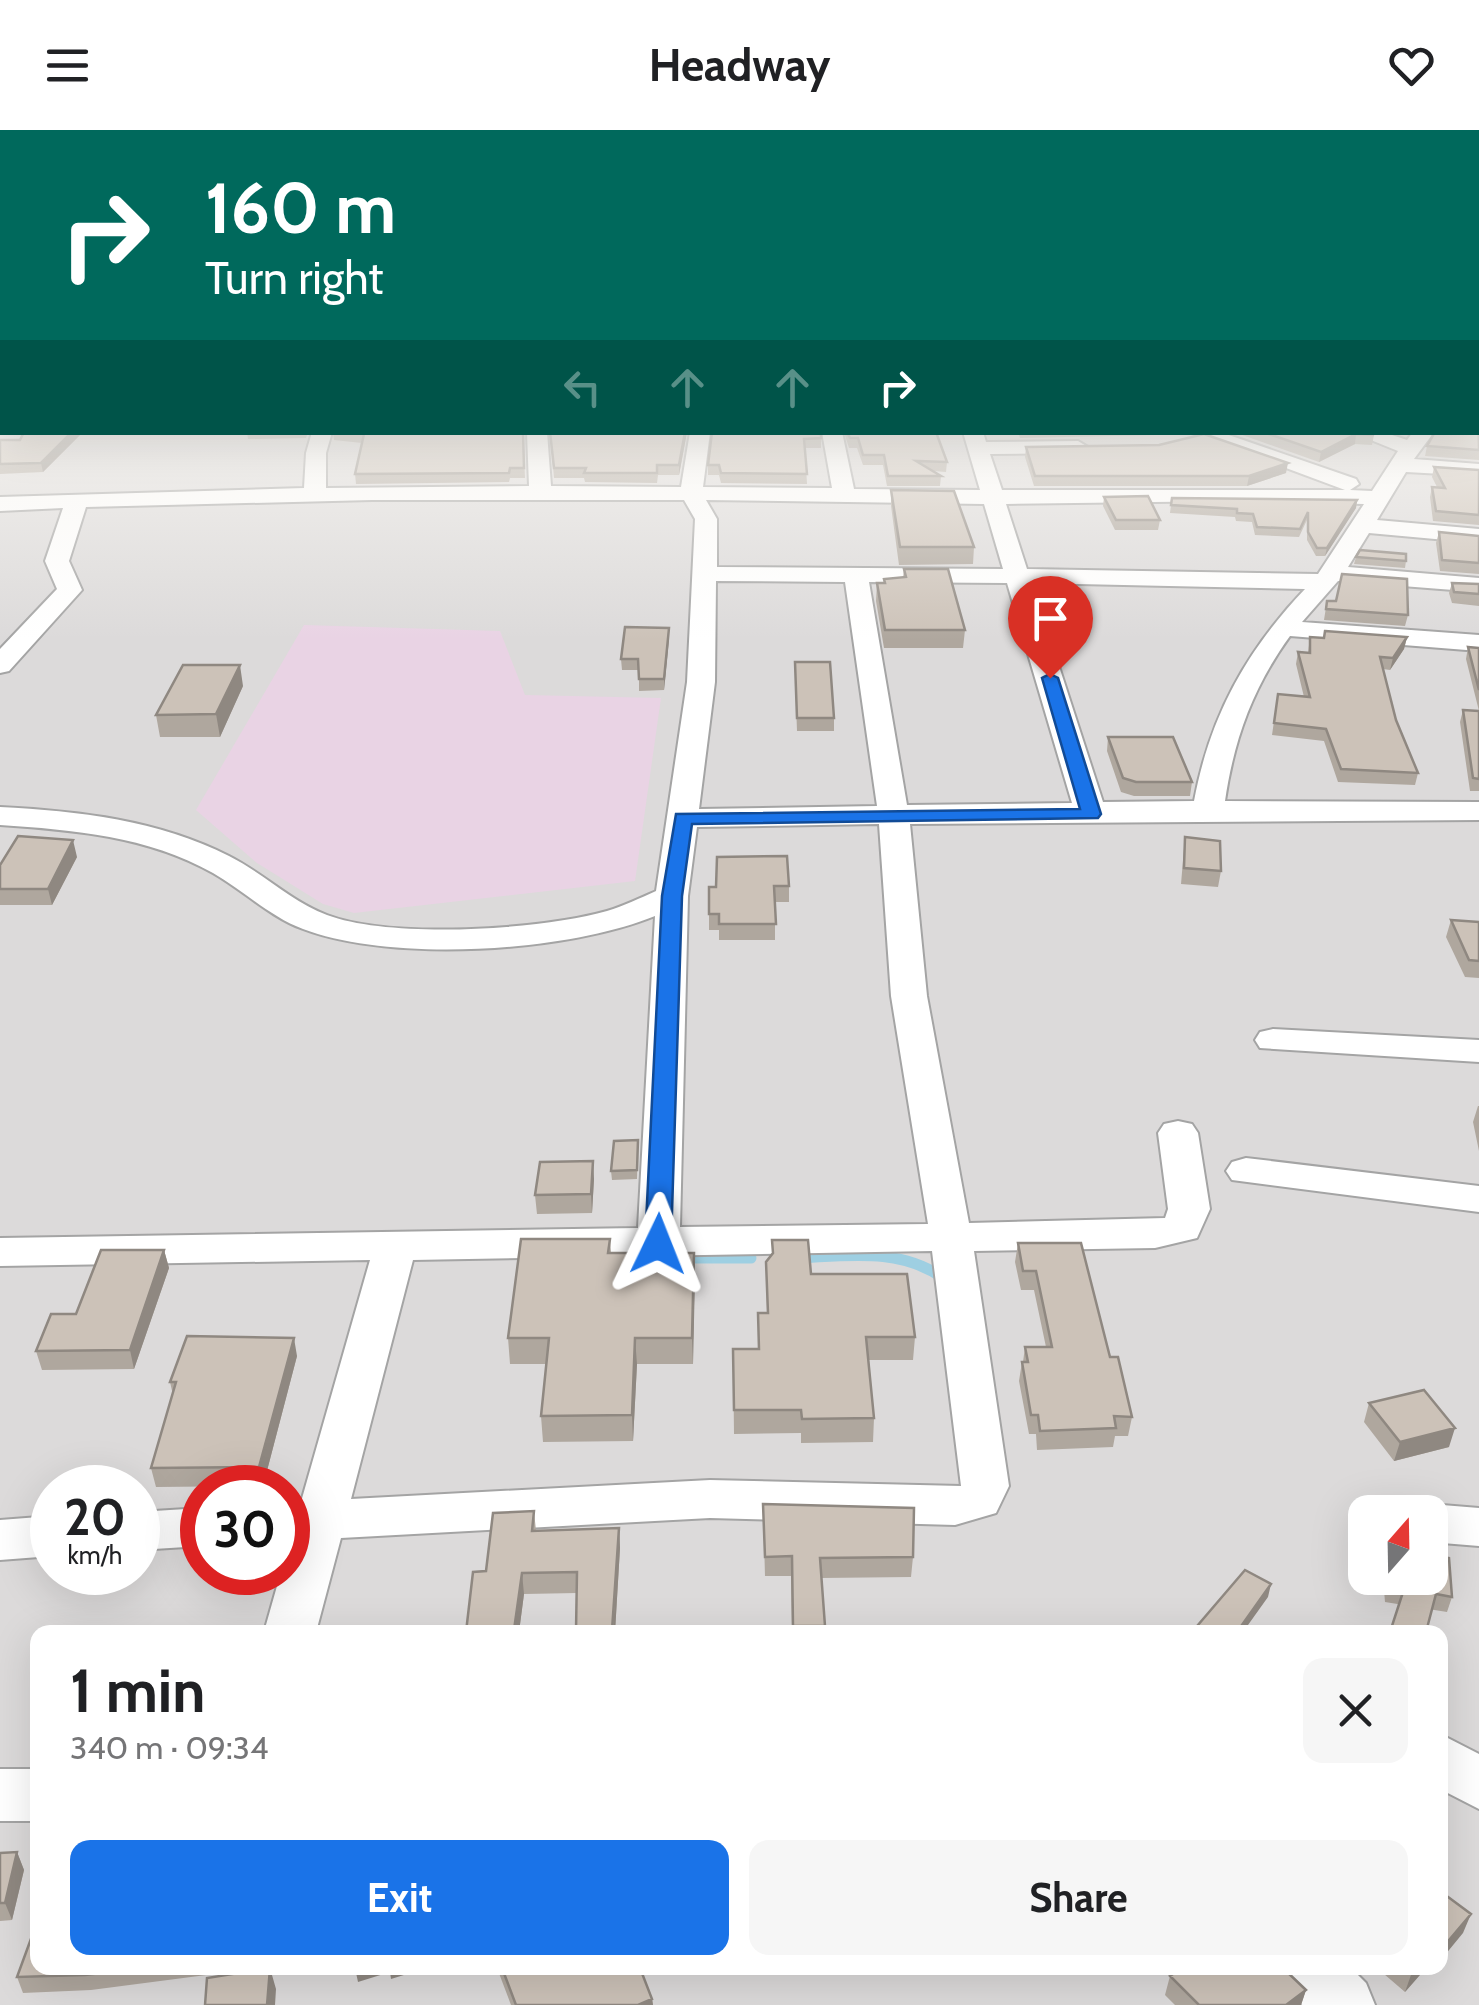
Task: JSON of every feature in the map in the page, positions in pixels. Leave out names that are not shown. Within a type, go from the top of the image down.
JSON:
[{"type":"street","points":[[316,466],[316,492]]},
{"type":"street","points":[[540,492],[541,466]]},
{"type":"street","points":[[658,1244],[672,896],[701,682],[706,519],[692,494],[696,466]]},
{"type":"street","points":[[838,466],[844,494]]},
{"type":"street","points":[[985,466],[1091,814]]},
{"type":"street","points":[[1288,466],[1378,496]]},
{"type":"street","points":[[1208,810],[1218,744],[1230,710],[1283,628],[1328,577],[1400,466]]},
{"type":"street","points":[[0,504],[316,492],[1378,496]]},
{"type":"street","points":[[0,665],[70,590],[57,561],[77,501]]},
{"type":"street","points":[[1363,526],[1479,536]]},
{"type":"street","points":[[705,574],[1328,577],[1479,585]]},
{"type":"street","points":[[310,1521],[710,1499],[956,1506],[978,1500],[985,1486],[951,1238],[909,996],[894,818],[856,576]]},
{"type":"street","points":[[1283,628],[1479,643]]},
{"type":"street","points":[[683,818],[894,818],[1208,810],[1479,811]]},
{"type":"street","points":[[0,816],[84,821],[162,837],[221,864],[314,922],[364,933],[498,934],[576,927],[615,919],[672,896]]},
{"type":"street","points":[[1274,1040],[1479,1050]]},
{"type":"street","points":[[0,1252],[1155,1234],[1182,1228],[1189,1209],[1178,1133]]},
{"type":"street","points":[[1246,1170],[1479,1200]]},
{"type":"street","points":[[310,1500],[395,1246]]},
{"type":"street","points":[[1448,1524],[1479,1527]]},
{"type":"street","points":[[0,1540],[30,1538]]},
{"type":"street","points":[[291,1625],[294,1595]]},
{"type":"street","points":[[1448,1764],[1479,1784]]},
{"type":"street","points":[[0,1795],[30,1795]]},
{"type":"street","points":[[1316,1975],[1344,2005]]},
{"type":"shaded area","points":[[0,466],[1479,466],[1479,2005],[0,2005]]},
{"type":"shaded area","points":[[304,625],[500,631],[525,695],[661,698],[635,881],[354,913],[323,904],[257,863],[196,810]]},
{"type":"building","points":[[357,466],[524,466],[510,468],[509,473],[355,474]]},
{"type":"building","points":[[657,466],[657,473],[584,473],[586,468],[554,468]]},
{"type":"building","points":[[719,466],[806,466],[807,474],[721,473]]},
{"type":"building","points":[[886,466],[924,466],[941,476],[888,476]]},
{"type":"building","points":[[1032,466],[1280,466],[1249,476],[1035,476]]},
{"type":"building","points":[[1434,467],[1479,470],[1479,515],[1436,511],[1432,487],[1445,488]]},
{"type":"building","points":[[891,490],[954,491],[974,547],[900,547]]},
{"type":"building","points":[[1148,496],[1160,520],[1116,520],[1104,497]]},
{"type":"building","points":[[1172,498],[1357,500],[1327,548],[1317,548],[1308,532],[1308,512],[1300,529],[1257,527],[1253,514],[1237,513],[1237,509],[1171,505]]},
{"type":"building","points":[[1439,532],[1479,536],[1479,563],[1442,560]]},
{"type":"building","points":[[1360,550],[1406,554],[1406,561],[1356,557]]},
{"type":"building","points":[[904,569],[948,569],[965,630],[885,630],[877,583],[906,577]]},
{"type":"building","points":[[1342,574],[1407,579],[1408,615],[1326,609],[1327,601],[1336,601]]},
{"type":"building","points":[[1452,583],[1479,584],[1479,594],[1454,592]]},
{"type":"building","points":[[625,627],[669,628],[664,679],[639,679],[638,659],[621,659]]},
{"type":"building","points":[[1325,631],[1407,637],[1393,658],[1380,657],[1396,720],[1418,773],[1341,769],[1326,729],[1274,723],[1278,694],[1310,697],[1298,652],[1310,653],[1310,637],[1324,638]]},
{"type":"building","points":[[1468,647],[1479,648],[1479,690]]},
{"type":"building","points":[[795,662],[830,662],[834,718],[797,718]]},
{"type":"building","points":[[183,665],[240,665],[216,714],[156,715]]},
{"type":"building","points":[[1463,710],[1479,711],[1479,779],[1473,778]]},
{"type":"building","points":[[1108,737],[1173,737],[1192,782],[1136,782],[1123,778]]},
{"type":"building","points":[[18,836],[73,840],[48,889],[0,889],[0,865]]},
{"type":"building","points":[[1185,837],[1220,841],[1221,871],[1184,868]]},
{"type":"building","points":[[787,856],[789,886],[774,886],[776,924],[719,924],[719,914],[709,914],[709,887],[716,887],[717,857]]},
{"type":"building","points":[[1451,920],[1479,922],[1479,961],[1469,960]]},
{"type":"building","points":[[638,1140],[637,1170],[611,1171],[614,1141]]},
{"type":"building","points":[[593,1161],[591,1194],[535,1195],[540,1162]]},
{"type":"building","points":[[521,1239],[610,1239],[608,1253],[694,1253],[692,1338],[635,1338],[632,1415],[541,1416],[549,1338],[508,1338]]},
{"type":"building","points":[[772,1240],[808,1240],[811,1274],[907,1274],[915,1337],[866,1337],[874,1418],[802,1419],[801,1410],[734,1410],[733,1349],[759,1349],[758,1313],[768,1313],[766,1262],[773,1253]]},
{"type":"building","points":[[1018,1243],[1081,1243],[1110,1357],[1118,1357],[1132,1417],[1114,1416],[1116,1428],[1040,1431],[1038,1415],[1031,1415],[1022,1362],[1028,1362],[1025,1347],[1052,1347],[1036,1271],[1023,1271]]},
{"type":"building","points":[[101,1250],[164,1250],[130,1350],[36,1351],[51,1314],[76,1314]]},
{"type":"building","points":[[187,1336],[294,1338],[260,1465],[152,1465],[176,1382],[170,1382]]},
{"type":"building","points":[[1424,1390],[1455,1428],[1400,1442],[1369,1403]]},
{"type":"building","points":[[763,1504],[914,1508],[913,1557],[820,1558],[825,1625],[793,1625],[792,1556],[765,1557]]},
{"type":"building","points":[[534,1511],[532,1531],[619,1528],[612,1625],[576,1625],[577,1572],[522,1573],[515,1625],[467,1625],[473,1572],[486,1571],[493,1513]]},
{"type":"building","points":[[1448,1558],[1449,1558],[1452,1597],[1441,1595],[1448,1595]]},
{"type":"building","points":[[1245,1570],[1271,1584],[1242,1625],[1198,1625]]},
{"type":"building","points":[[1402,1595],[1436,1595],[1428,1625],[1392,1625]]},
{"type":"building","points":[[17,1852],[5,1903],[0,1903],[0,1853]]},
{"type":"building","points":[[1448,1897],[1471,1914],[1448,1941]]},
{"type":"building","points":[[30,1941],[30,1975],[85,1975],[17,1977]]},
{"type":"building","points":[[269,1975],[267,2005],[205,2005],[207,1978]]},
{"type":"building","points":[[505,1975],[643,1975],[652,1999],[638,2005],[516,2005]]},
{"type":"building","points":[[1290,1975],[1306,1990],[1286,2005],[1199,2005],[1170,1976]]},
{"type":"waterway","points":[[683,1258],[751,1258]]},
{"type":"waterway","points":[[796,1258],[891,1258],[926,1268],[943,1278]]},
{"type":"route","points":[[658,1244],[672,896],[683,818],[1091,814],[1050,678]]}]
